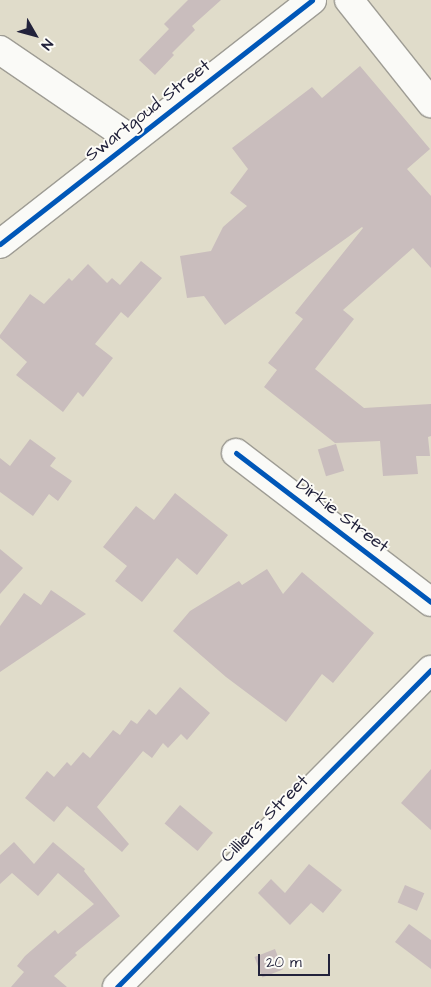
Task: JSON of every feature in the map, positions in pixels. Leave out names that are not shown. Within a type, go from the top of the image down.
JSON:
[{"type":"street","name":"Swartgoud Street","points":[[0,244],[312,0]]},
{"type":"street","points":[[350,0],[431,103]]},
{"type":"street","points":[[0,50],[132,140]]},
{"type":"street","name":"Dirkie Street","points":[[236,453],[431,602]]},
{"type":"street","name":"Cilliers Street","points":[[117,987],[431,670]]},
{"type":"building","points":[[188,0],[221,0],[192,26],[195,30],[172,53],[174,55],[155,75],[139,60],[169,29],[164,24]]},
{"type":"building","points":[[360,66],[430,149],[407,169],[431,196],[431,268],[413,248],[343,310],[354,319],[315,369],[364,408],[431,404],[431,436],[428,437],[430,456],[416,456],[418,474],[383,476],[380,441],[335,443],[264,387],[277,370],[268,363],[303,319],[295,313],[362,227],[225,325],[204,296],[187,298],[180,256],[211,251],[223,227],[247,206],[230,193],[248,169],[232,148],[312,87],[322,98]]},
{"type":"building","points":[[141,261],[162,278],[128,318],[121,312],[95,344],[113,358],[83,397],[78,392],[63,412],[16,375],[27,362],[0,338],[0,335],[30,294],[44,304],[69,278],[72,281],[88,264],[107,283],[112,278],[120,285]]},
{"type":"building","points":[[30,439],[56,458],[50,466],[72,481],[58,501],[49,494],[33,516],[0,492],[0,458],[10,466]]},
{"type":"building","points":[[336,444],[344,471],[326,476],[318,450]]},
{"type":"building","points":[[175,493],[228,535],[197,575],[177,558],[142,602],[115,581],[127,566],[103,547],[136,506],[154,520]]},
{"type":"building","points":[[0,549],[23,568],[0,594]]},
{"type":"building","points":[[267,569],[283,594],[302,572],[374,633],[333,683],[322,674],[286,722],[226,677],[173,631],[190,611],[239,581],[242,585]]},
{"type":"building","points":[[51,590],[86,614],[0,672],[0,626],[24,593],[41,605]]},
{"type":"building","points":[[180,687],[210,713],[187,740],[181,734],[168,748],[163,743],[152,758],[143,751],[97,807],[129,844],[122,852],[67,806],[54,822],[25,798],[47,771],[54,777],[67,762],[71,766],[83,752],[90,758],[113,730],[120,735],[131,720],[137,724],[149,709],[156,715]]},
{"type":"building","points":[[431,769],[431,830],[401,803]]},
{"type":"building","points":[[180,805],[213,833],[198,851],[165,823]]},
{"type":"building","points":[[14,842],[34,864],[53,842],[85,869],[84,871],[120,916],[75,953],[77,955],[54,976],[67,987],[11,987],[24,972],[17,966],[25,956],[55,930],[58,934],[94,904],[58,873],[38,896],[12,873],[0,884],[0,855]]},
{"type":"building","points":[[309,864],[342,890],[323,913],[311,903],[290,925],[258,893],[271,879],[285,893]]},
{"type":"building","points":[[405,885],[424,893],[417,911],[398,902]]},
{"type":"building","points":[[409,924],[431,940],[431,969],[395,942]]},
{"type":"building","points":[[275,949],[283,970],[262,977],[254,957]]},
{"type":"cycle path","points":[[0,244],[312,0]]},
{"type":"cycle path","points":[[236,453],[431,602]]},
{"type":"cycle path","points":[[117,987],[431,670]]}]
